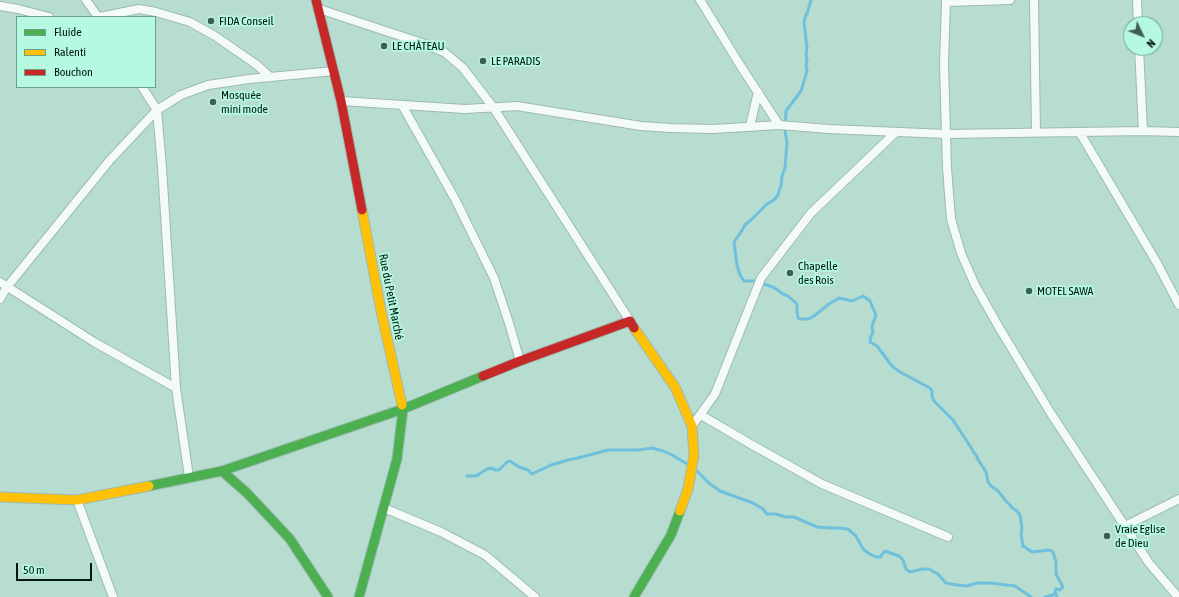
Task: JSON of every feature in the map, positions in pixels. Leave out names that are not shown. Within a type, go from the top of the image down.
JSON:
[{"type":"street","points":[[86,0],[98,16]]},
{"type":"street","points":[[700,0],[758,92],[784,125]]},
{"type":"street","points":[[1010,0],[946,1],[944,64],[947,168],[951,219],[961,253],[975,285],[1000,329],[1050,412],[1149,563],[1178,597]]},
{"type":"street","points":[[1034,0],[1036,132]]},
{"type":"street","points":[[1137,0],[1138,16]]},
{"type":"street","points":[[317,4],[444,52],[463,68],[493,108],[674,387],[692,426],[694,455],[688,489],[671,534],[634,597]]},
{"type":"street","name":"Rue du Petit Marché","points":[[317,4],[341,101],[381,311],[403,408],[396,459],[359,597]]},
{"type":"street","points":[[0,6],[45,16]]},
{"type":"street","points":[[104,16],[139,9],[156,12],[190,22],[215,36],[257,65],[270,77]]},
{"type":"street","points":[[1139,56],[1143,131]]},
{"type":"street","points":[[0,299],[7,287],[110,160],[157,110],[180,96],[208,85],[249,79],[334,71]]},
{"type":"street","points":[[143,88],[157,110],[163,175],[176,388],[189,477]]},
{"type":"street","points":[[750,126],[758,92]]},
{"type":"street","points":[[341,101],[465,109],[517,106],[640,126],[671,128],[712,129],[784,125],[829,129],[946,134],[1143,131],[1179,132]]},
{"type":"street","points":[[402,105],[455,199],[494,278],[520,362]]},
{"type":"street","points":[[692,426],[715,394],[761,278],[811,213],[896,132]]},
{"type":"street","points":[[1080,133],[1157,263],[1179,305]]},
{"type":"street","points":[[0,282],[94,342],[176,388]]},
{"type":"street","points":[[0,497],[77,500],[222,471],[403,408],[630,321]]},
{"type":"street","points":[[701,415],[822,484],[948,537]]},
{"type":"street","points":[[222,471],[247,493],[290,539],[328,597]]},
{"type":"street","points":[[1126,526],[1179,499]]},
{"type":"street","points":[[77,500],[113,597]]},
{"type":"street","points":[[384,508],[441,532],[485,555],[535,597]]},
{"type":"waterway","points":[[811,0],[804,22],[807,48],[807,71],[801,91],[786,111],[785,131],[787,142],[785,168],[781,186],[778,195],[774,200],[767,204],[745,225],[734,242],[740,275],[744,281],[755,281],[767,285],[788,296],[797,304],[798,318],[800,319],[808,319],[814,316],[839,298],[852,301],[863,296],[870,301],[876,315],[872,326],[873,333],[870,342],[877,346],[892,366],[930,388],[934,401],[953,420],[977,456],[986,472],[988,482],[1020,515],[1023,546],[1032,552],[1050,550],[1053,552],[1056,562],[1056,574],[1063,587],[1060,590],[1056,589],[1055,592],[1057,597]]},
{"type":"waterway","points":[[467,476],[476,476],[487,469],[492,468],[499,470],[510,461],[519,467],[528,470],[532,474],[551,465],[608,450],[638,450],[652,448],[672,455],[689,465]]},
{"type":"waterway","points":[[694,468],[710,484],[720,491],[753,503],[763,509],[767,514],[794,517],[817,527],[848,529],[856,536],[863,549],[868,553],[876,557],[880,557],[885,551],[899,556],[903,560],[906,569],[910,572],[929,569],[938,574],[946,583],[957,585],[967,586],[977,583],[990,583],[1015,586],[1031,597]]},
{"type":"waterway","points":[[1045,597],[1056,594]]},
{"type":"traffic: fast","points":[[149,486],[222,471],[403,409],[483,376]]},
{"type":"traffic: fast","points":[[359,597],[397,459],[403,409],[402,405]]},
{"type":"traffic: fast","points":[[222,471],[247,493],[290,539],[328,597]]},
{"type":"traffic: fast","points":[[634,597],[671,535],[680,511]]},
{"type":"traffic: slow","points":[[362,210],[381,311],[402,405]]},
{"type":"traffic: slow","points":[[634,328],[675,387],[692,426],[694,455],[688,489],[680,511]]},
{"type":"traffic: slow","points":[[0,497],[77,500],[149,486]]},
{"type":"traffic: jam","points":[[316,0],[341,101],[362,210]]},
{"type":"traffic: jam","points":[[483,376],[630,321],[634,328]]},
{"type":"place","name":"FIDA Conseil","points":[[211,21]]},
{"type":"place","name":"LE CHÂTEAU","points":[[384,46]]},
{"type":"place","name":"LE PARADIS","points":[[483,61]]},
{"type":"place","name":"Mosquée mini mode","points":[[213,102]]},
{"type":"place","name":"Chapelle des Rois","points":[[790,273]]},
{"type":"place","name":"MOTEL SAWA","points":[[1029,291]]},
{"type":"place","name":"Vraie Eglise de Dieu","points":[[1107,536]]}]
